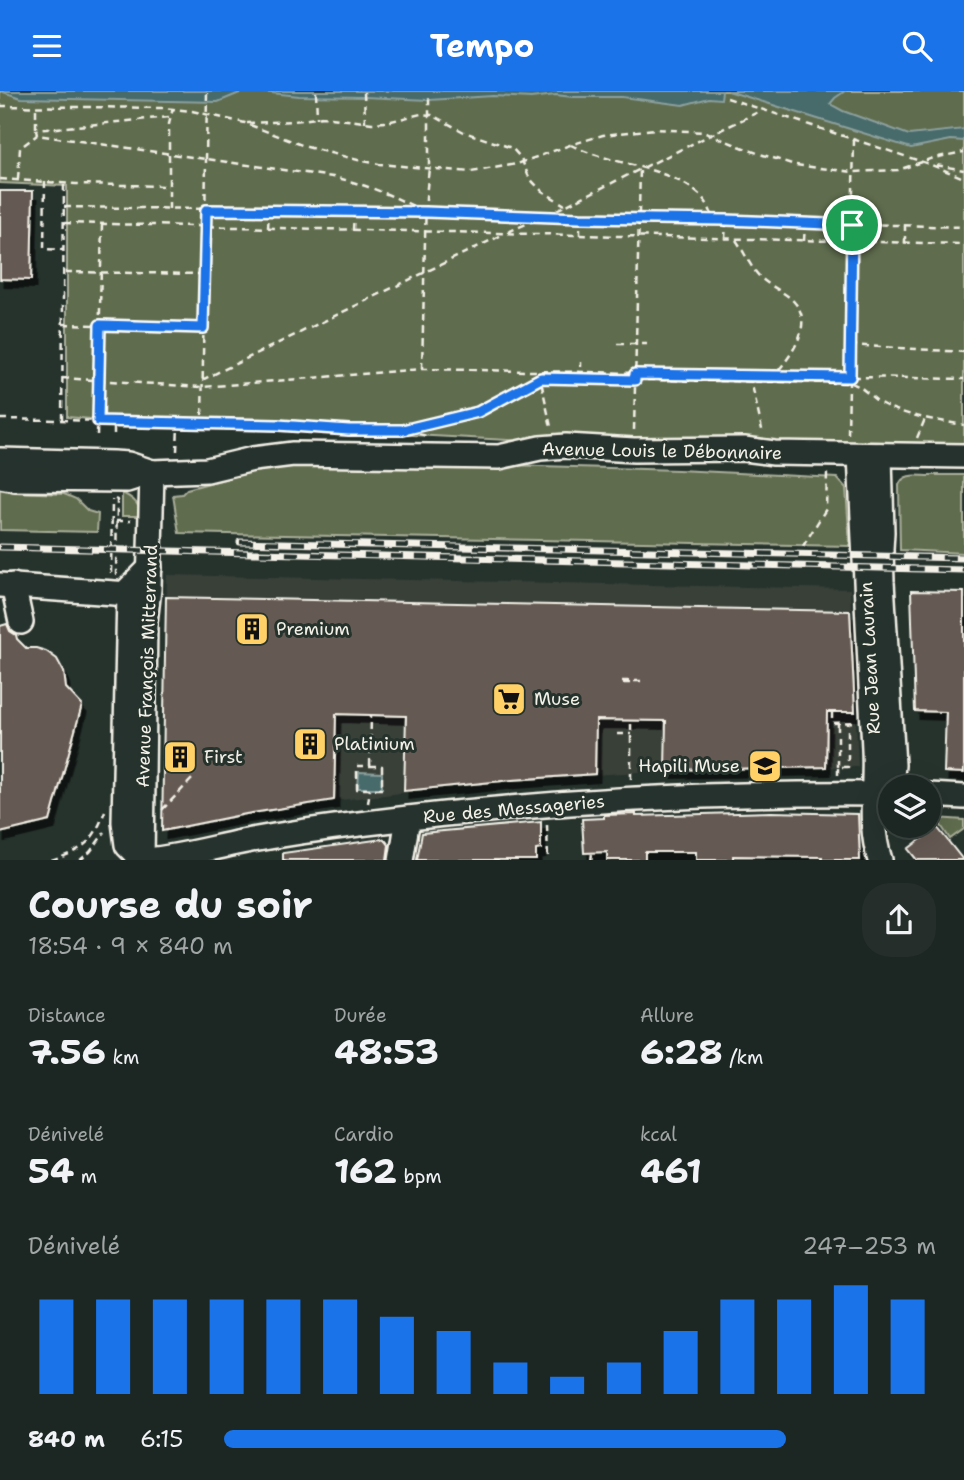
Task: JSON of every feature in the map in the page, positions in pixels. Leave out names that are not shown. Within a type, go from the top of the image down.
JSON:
[{"type":"street","name":"Avenue Louis le Débonnaire","points":[[0,476],[16,479],[120,481],[152,472],[207,470],[286,454],[499,457],[540,448],[566,446],[634,450],[744,449],[774,453],[862,449],[964,456]]},
{"type":"street","name":"Rue Jean Laurain","points":[[862,449],[882,531],[868,621],[874,753],[881,775]]},
{"type":"street","name":"Avenue Louis le Débonnaire","points":[[0,460],[128,464],[152,472]]},
{"type":"street","name":"Avenue François Mitterrand","points":[[140,860],[145,622],[150,568],[152,472]]},
{"type":"street","points":[[21,622],[7,585],[120,593],[129,589],[150,568]]},
{"type":"street","points":[[120,593],[124,822],[127,845],[140,860]]},
{"type":"street","name":"Rue des Messageries","points":[[140,860],[251,840],[408,818],[546,804],[749,794],[878,792]]},
{"type":"street","points":[[941,796],[964,797]]},
{"type":"street","name":"Rue Jean Laurain","points":[[878,816],[873,829],[880,860]]},
{"type":"street","points":[[401,860],[408,818]]},
{"type":"path","points":[[202,424],[207,91]]},
{"type":"path","points":[[316,92],[317,118]]},
{"type":"path","points":[[364,92],[365,123]]},
{"type":"path","points":[[422,369],[429,96]]},
{"type":"path","points":[[727,98],[964,178]]},
{"type":"path","points":[[0,106],[192,111],[245,123],[307,147],[358,160],[479,171],[532,160],[615,132],[646,129],[690,130],[712,135],[795,165],[853,172],[898,170],[964,152]]},
{"type":"path","points":[[36,107],[37,135]]},
{"type":"path","points":[[169,209],[169,117],[173,109]]},
{"type":"path","points":[[202,380],[762,110]]},
{"type":"path","points":[[245,123],[317,118],[365,123],[387,122],[421,114],[436,116],[464,132],[512,148],[521,157],[528,175],[538,187],[565,205]]},
{"type":"path","points":[[36,130],[169,117]]},
{"type":"path","points":[[18,179],[20,148],[37,135],[342,179],[400,199],[426,212]]},
{"type":"path","points":[[854,140],[848,416],[862,449]]},
{"type":"path","points":[[570,145],[679,181],[696,191],[715,220]]},
{"type":"path","points":[[929,164],[964,170]]},
{"type":"path","points":[[634,437],[640,168]]},
{"type":"path","points":[[0,179],[168,186]]},
{"type":"path","points":[[45,181],[44,249],[63,250]]},
{"type":"path","points":[[62,420],[64,182]]},
{"type":"path","points":[[64,207],[426,212],[964,227]]},
{"type":"path","points":[[268,228],[269,211]]},
{"type":"path","points":[[353,230],[354,212]]},
{"type":"path","points":[[580,218],[580,235]]},
{"type":"path","points":[[725,239],[726,220]]},
{"type":"path","points":[[64,223],[964,244]]},
{"type":"path","points":[[804,240],[805,223]]},
{"type":"path","points":[[97,435],[102,224]]},
{"type":"path","points":[[905,226],[905,243]]},
{"type":"path","points":[[735,239],[758,275],[786,295],[801,312],[803,323],[796,345],[774,376]]},
{"type":"path","points":[[63,272],[205,274]]},
{"type":"path","points":[[63,324],[203,328]]},
{"type":"path","points":[[617,344],[647,344]]},
{"type":"path","points":[[850,345],[964,352]]},
{"type":"path","points":[[581,362],[581,379]]},
{"type":"path","points":[[62,378],[202,387],[422,369],[964,379]]},
{"type":"path","points":[[539,372],[553,436]]},
{"type":"path","points":[[750,376],[764,439]]},
{"type":"path","points":[[0,419],[403,430],[478,412],[541,378],[849,383],[856,384],[872,398],[897,410],[925,419],[964,425]]},
{"type":"path","points":[[114,421],[114,436]]},
{"type":"path","points":[[176,458],[178,424]]},
{"type":"path","points":[[403,430],[430,437]]},
{"type":"path","points":[[803,546],[826,509],[827,473]]},
{"type":"path","points":[[112,496],[120,593]]},
{"type":"path","points":[[112,520],[141,522]]},
{"type":"path","points":[[622,682],[641,682]]},
{"type":"path","points":[[832,712],[832,723],[858,722]]},
{"type":"path","points":[[370,766],[371,715]]},
{"type":"path","points":[[631,721],[631,779]]},
{"type":"path","points":[[838,722],[838,775]]},
{"type":"path","points":[[838,767],[848,767],[848,722]]},
{"type":"path","points":[[617,734],[631,734]]},
{"type":"path","points":[[838,750],[848,750]]},
{"type":"path","points":[[357,766],[370,766],[382,766],[382,789],[357,789],[357,766]]},
{"type":"path","points":[[160,813],[194,777]]},
{"type":"path","points":[[546,804],[548,860]]},
{"type":"path","points":[[51,860],[66,856],[89,841],[99,828],[106,809]]},
{"type":"path","points":[[591,860],[592,853]]},
{"type":"shaded area","name":"Muse","points":[[167,575],[850,589],[858,767],[682,769],[506,781],[332,801],[246,814],[162,831]]},
{"type":"green space","points":[[0,91],[964,91],[964,445],[530,441],[279,428],[175,426],[67,417],[67,186],[0,183]]},
{"type":"green space","points":[[505,465],[837,478],[846,488],[850,546],[179,533],[173,495],[269,467]]},
{"type":"green space","points":[[964,475],[964,553],[900,550],[899,485],[908,476]]},
{"type":"green space","points":[[0,487],[13,492],[64,494],[76,499],[88,511],[98,514],[97,532],[0,530]]},
{"type":"green space","points":[[122,493],[135,502],[141,516],[122,516]]},
{"type":"green space","points":[[941,818],[964,820],[964,829],[950,839],[941,826]]},
{"type":"water","points":[[0,91],[722,91],[721,99],[709,98],[683,105],[622,97],[556,95],[429,100],[242,92],[218,102],[21,98]]},
{"type":"water","points":[[728,91],[845,91],[830,104],[909,135],[964,129],[964,141],[951,140],[911,148]]},
{"type":"water","points":[[359,772],[382,773],[382,788],[358,788]]},
{"type":"building","points":[[0,191],[33,191],[31,280],[0,279]]},
{"type":"building","points":[[911,591],[964,592],[964,773],[944,772],[946,712],[915,711]]},
{"type":"building","name":"Muse","points":[[166,597],[850,611],[855,712],[827,712],[826,767],[665,770],[666,721],[596,720],[595,774],[404,791],[406,716],[336,714],[334,800],[162,831]]},
{"type":"building","points":[[7,624],[26,648],[46,651],[57,659],[64,672],[66,688],[82,705],[50,821],[0,833],[0,626]]},
{"type":"building","points":[[771,812],[858,814],[860,860],[733,856],[733,860],[696,860],[696,852],[645,852],[645,860],[607,860],[607,852],[584,853],[582,819],[604,818],[604,815]]},
{"type":"building","points":[[541,822],[541,849],[536,850],[536,860],[417,860],[422,833]]},
{"type":"building","points":[[941,832],[963,860],[917,860],[908,849],[922,838],[941,838]]},
{"type":"building","points":[[382,839],[389,845],[387,860],[283,860],[283,853]]},
{"type":"railway","points":[[240,542],[964,558]]},
{"type":"railway","points":[[0,547],[964,570]]},
{"type":"place","name":"Premium","points":[[252,629]]},
{"type":"place","name":"Muse","points":[[509,699]]},
{"type":"place","name":"Platinium","points":[[310,744]]},
{"type":"place","name":"First","points":[[180,757]]},
{"type":"place","name":"Hapili Muse","points":[[765,766]]},
{"type":"route","points":[[206,210],[426,212],[852,225],[850,377],[635,374],[635,380],[541,378],[478,412],[403,430],[98,421],[100,325],[203,328],[206,210]]}]
